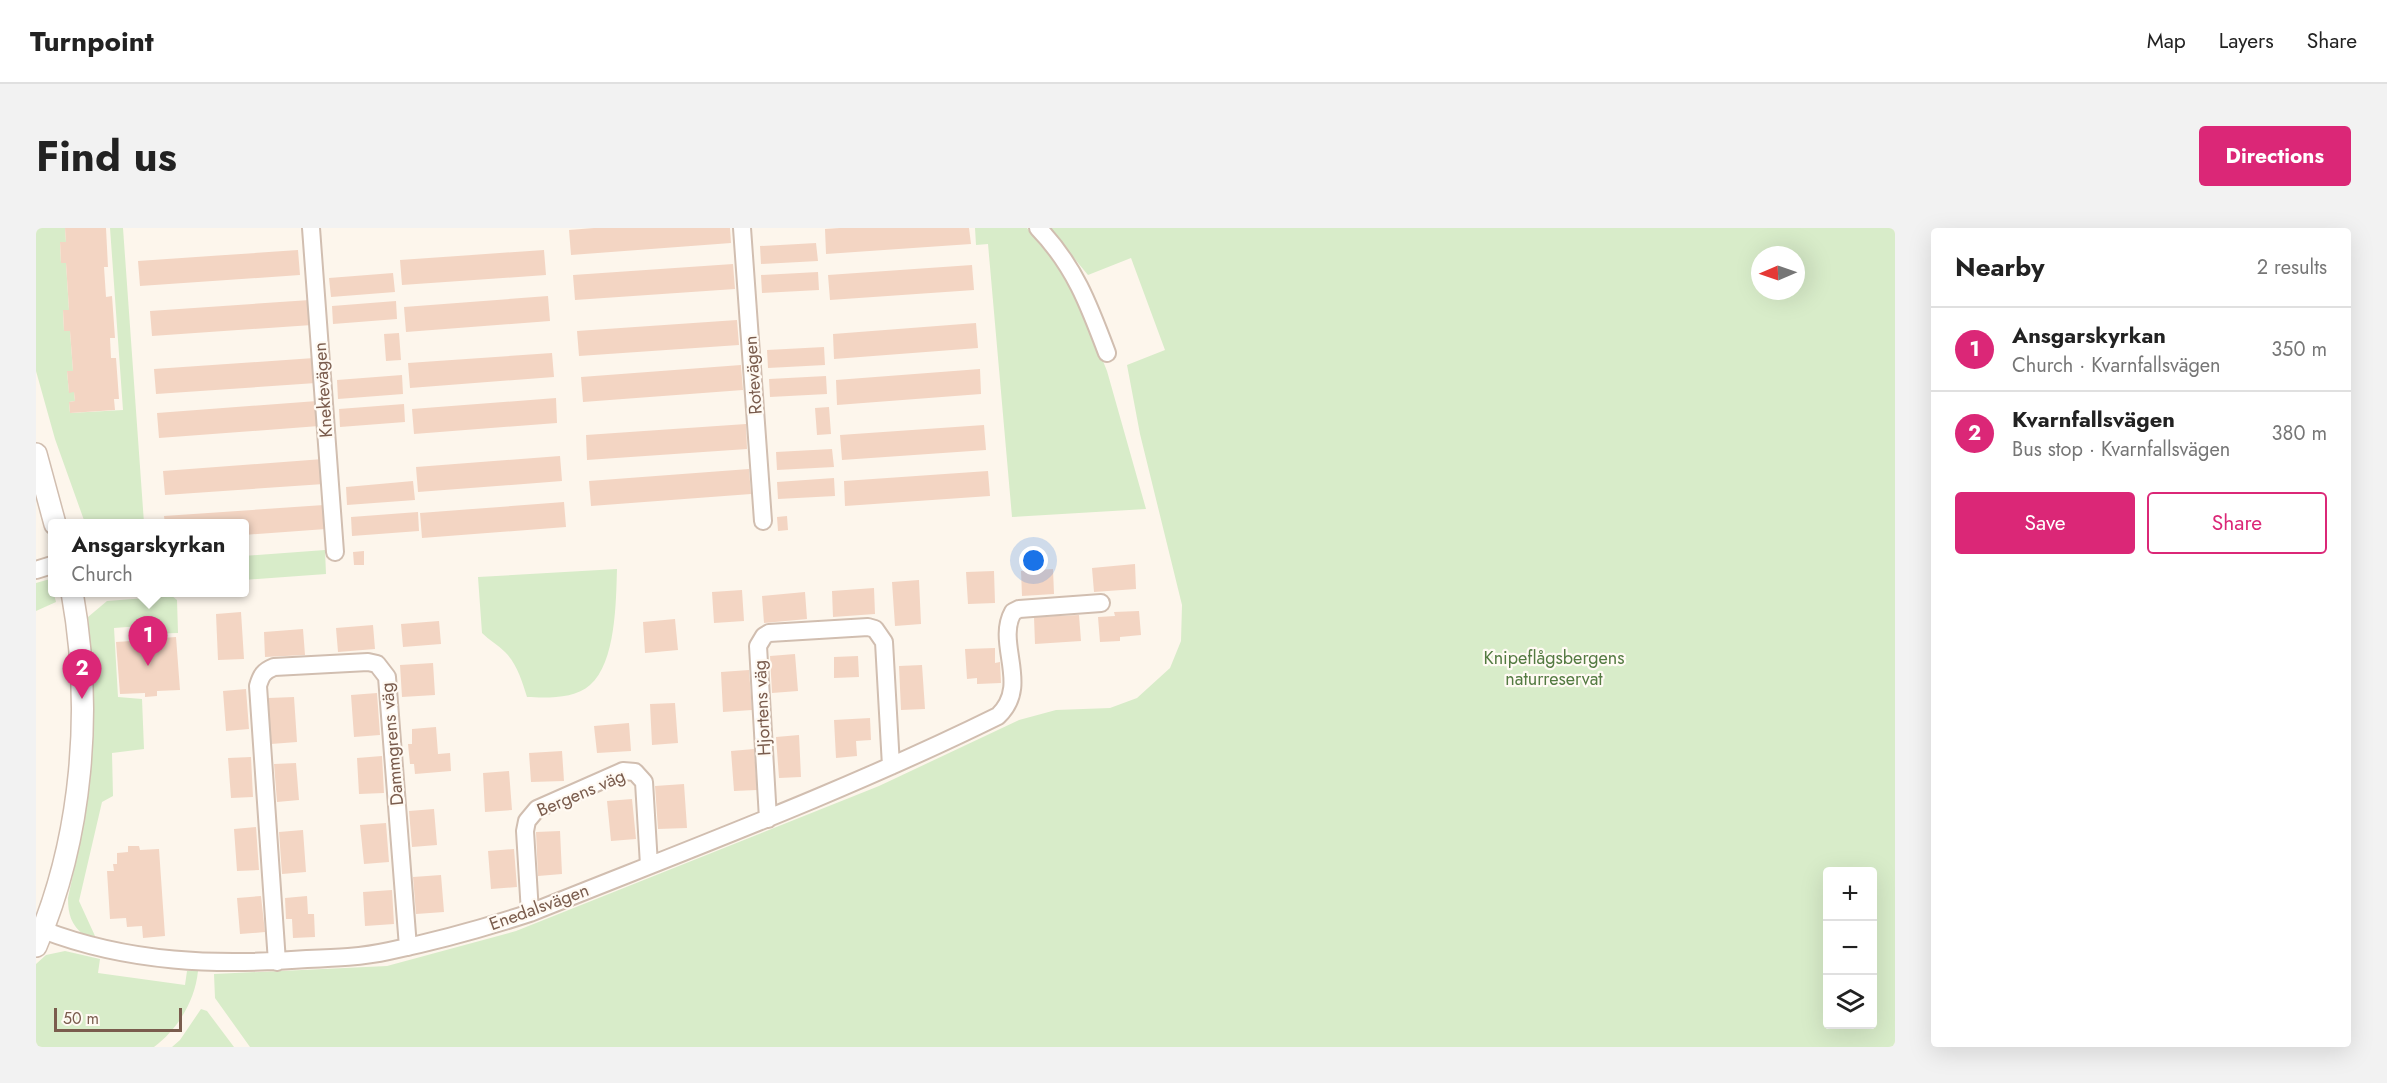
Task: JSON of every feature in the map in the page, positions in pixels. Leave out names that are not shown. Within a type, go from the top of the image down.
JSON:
[{"type":"street","name":"Knektevägen","points":[[311,228],[335,552]]},
{"type":"street","name":"Rotevägen","points":[[742,228],[763,521]]},
{"type":"street","points":[[1038,228],[1076,277],[1086,296],[1107,352]]},
{"type":"street","points":[[36,454],[54,519]]},
{"type":"street","points":[[39,938],[60,876],[74,815],[80,756],[81,657],[73,597]]},
{"type":"street","name":"Enedalsvägen","points":[[39,938],[141,955],[209,963],[277,962],[364,955],[408,947],[530,913],[768,819],[988,721],[1006,708],[1010,702],[1013,688],[1008,624],[1013,612],[1019,609],[1101,603]]},
{"type":"street","name":"Hjortens väg","points":[[768,819],[758,646],[764,636],[769,633],[868,627],[881,634],[884,642],[891,766]]},
{"type":"street","name":"Dammgrens väg","points":[[277,962],[258,686],[260,677],[274,666],[368,662],[377,664],[387,677],[408,947]]},
{"type":"street","name":"Bergens väg","points":[[530,913],[525,831],[531,814],[537,809],[623,771],[635,772],[644,782],[650,865]]},
{"type":"green space","points":[[36,228],[65,228],[66,242],[60,243],[61,263],[66,263],[69,310],[63,311],[64,331],[70,331],[73,371],[67,371],[69,392],[74,392],[75,401],[69,402],[70,413],[123,410],[110,228],[123,228],[144,519],[84,519],[55,439],[36,371]]},
{"type":"green space","points":[[975,228],[1027,228],[1060,266],[1077,297],[1107,371],[1146,509],[1012,517],[988,244],[976,245]]},
{"type":"green space","name":"Knipeflågsbergens naturreservat","points":[[1049,228],[1895,228],[1895,1047],[250,1047],[215,998],[214,974],[387,966],[516,931],[879,786],[1019,720],[1056,710],[1110,708],[1137,698],[1170,668],[1181,641],[1182,605],[1140,434],[1127,365],[1165,350],[1131,258],[1088,275]]},
{"type":"green space","points":[[325,550],[326,574],[249,580],[249,556]]},
{"type":"green space","points":[[617,569],[613,631],[610,647],[599,675],[584,690],[576,693],[560,697],[527,697],[513,662],[502,649],[482,633],[478,577]]},
{"type":"green space","points":[[48,580],[48,597],[55,597],[56,602],[36,611],[36,583]]},
{"type":"green space","points":[[173,597],[177,600],[178,633],[142,634],[141,626],[114,628],[118,697],[142,699],[144,749],[112,753],[113,796],[102,802],[79,901],[95,936],[84,935],[76,927],[71,919],[68,898],[85,814],[91,765],[93,701],[88,617],[107,601]]},
{"type":"green space","points":[[65,951],[100,959],[98,973],[185,985],[187,971],[198,971],[193,993],[178,1023],[154,1047],[36,1047],[36,964],[46,955]]},
{"type":"green space","points":[[201,1009],[207,1011],[234,1047],[172,1047],[180,1040]]},
{"type":"building","points":[[65,228],[106,228],[108,267],[104,267],[106,297],[112,296],[115,338],[110,338],[111,358],[116,358],[119,399],[114,399],[115,410],[70,413],[69,402],[75,401],[74,392],[69,393],[67,371],[73,371],[70,331],[64,331],[63,310],[69,310],[66,263],[61,263],[60,242],[66,242]]},
{"type":"building","points":[[730,228],[731,243],[571,255],[569,230]]},
{"type":"building","points":[[969,228],[971,244],[826,254],[825,229]]},
{"type":"building","points":[[816,243],[818,261],[761,264],[760,246]]},
{"type":"building","points":[[298,250],[300,275],[140,286],[138,261]]},
{"type":"building","points":[[544,250],[546,275],[402,285],[400,260]]},
{"type":"building","points":[[733,264],[735,289],[575,300],[573,275]]},
{"type":"building","points":[[972,265],[974,290],[830,300],[828,275]]},
{"type":"building","points":[[818,272],[819,290],[762,293],[761,275]]},
{"type":"building","points":[[393,273],[395,292],[331,297],[329,278]]},
{"type":"building","points":[[548,296],[550,321],[406,332],[404,307]]},
{"type":"building","points":[[310,300],[312,325],[152,336],[150,311]]},
{"type":"building","points":[[396,301],[397,319],[333,324],[332,306]]},
{"type":"building","points":[[737,320],[739,345],[579,356],[577,331]]},
{"type":"building","points":[[976,323],[978,348],[834,359],[833,334]]},
{"type":"building","points":[[399,333],[401,360],[386,361],[384,334]]},
{"type":"building","points":[[824,347],[825,365],[768,368],[767,350]]},
{"type":"building","points":[[552,353],[554,377],[410,388],[408,363]]},
{"type":"building","points":[[314,358],[316,383],[156,394],[154,369]]},
{"type":"building","points":[[741,365],[743,390],[583,402],[581,377]]},
{"type":"building","points":[[980,369],[981,394],[837,405],[836,380]]},
{"type":"building","points":[[402,375],[403,394],[338,399],[337,380]]},
{"type":"building","points":[[826,376],[827,394],[770,397],[769,379]]},
{"type":"building","points":[[556,398],[557,423],[414,434],[412,409]]},
{"type":"building","points":[[317,401],[319,426],[159,438],[157,413]]},
{"type":"building","points":[[404,404],[405,422],[340,427],[339,409]]},
{"type":"building","points":[[829,407],[831,434],[817,435],[815,408]]},
{"type":"building","points":[[746,424],[747,449],[587,460],[586,435]]},
{"type":"building","points":[[984,425],[986,450],[842,460],[840,435]]},
{"type":"building","points":[[832,449],[834,467],[777,470],[776,452]]},
{"type":"building","points":[[560,456],[562,481],[418,492],[416,467]]},
{"type":"building","points":[[323,459],[324,484],[165,495],[163,471]]},
{"type":"building","points":[[749,469],[751,494],[591,506],[589,481]]},
{"type":"building","points":[[988,471],[990,496],[845,506],[844,481]]},
{"type":"building","points":[[834,478],[835,496],[778,499],[777,482]]},
{"type":"building","points":[[413,481],[415,500],[347,505],[346,487]]},
{"type":"building","points":[[564,502],[566,527],[422,538],[420,513]]},
{"type":"building","points":[[324,505],[326,529],[249,535],[249,519],[164,519],[164,516]]},
{"type":"building","points":[[418,512],[419,531],[352,536],[351,517]]},
{"type":"building","points":[[787,516],[788,530],[778,531],[777,517]]},
{"type":"building","points":[[364,551],[364,565],[354,565],[353,552]]},
{"type":"building","points":[[1135,564],[1136,589],[1094,592],[1092,568]]},
{"type":"building","points":[[1053,569],[1054,594],[1022,596],[1021,571]]},
{"type":"building","points":[[994,571],[995,603],[968,604],[966,572]]},
{"type":"building","points":[[919,580],[921,624],[895,626],[892,582]]},
{"type":"building","points":[[874,588],[875,614],[833,617],[832,591]]},
{"type":"building","points":[[742,590],[744,621],[714,623],[712,592]]},
{"type":"building","points":[[805,592],[807,619],[764,623],[762,596]]},
{"type":"building","points":[[1139,611],[1141,635],[1120,637],[1120,641],[1100,642],[1098,617],[1115,616],[1114,612]]},
{"type":"building","points":[[241,612],[244,659],[218,660],[216,614]]},
{"type":"building","points":[[1079,615],[1081,641],[1035,644],[1034,617]]},
{"type":"building","points":[[675,619],[678,650],[645,653],[643,622]]},
{"type":"building","points":[[439,621],[441,644],[403,647],[401,624]]},
{"type":"building","points":[[373,625],[375,649],[338,652],[336,628]]},
{"type":"building","points":[[303,629],[305,655],[265,657],[264,632]]},
{"type":"building","points":[[161,635],[162,638],[176,637],[180,690],[157,691],[157,696],[145,697],[145,693],[120,694],[116,642],[131,641],[130,637]]},
{"type":"building","points":[[995,648],[995,663],[1000,662],[1001,683],[977,684],[977,678],[967,679],[965,649]]},
{"type":"building","points":[[795,654],[798,691],[772,693],[770,656]]},
{"type":"building","points":[[858,656],[859,677],[834,678],[834,657]]},
{"type":"building","points":[[433,663],[435,695],[402,697],[400,665]]},
{"type":"building","points":[[922,665],[925,709],[901,710],[899,666]]},
{"type":"building","points":[[749,670],[752,710],[723,712],[721,672]]},
{"type":"building","points":[[246,689],[249,729],[226,731],[223,691]]},
{"type":"building","points":[[377,693],[380,735],[354,737],[351,695]]},
{"type":"building","points":[[294,697],[297,742],[271,744],[268,698]]},
{"type":"building","points":[[675,703],[678,743],[652,745],[650,704]]},
{"type":"building","points":[[870,718],[871,740],[856,741],[857,756],[836,758],[834,720]]},
{"type":"building","points":[[629,723],[631,751],[597,753],[594,726]]},
{"type":"building","points":[[436,727],[438,754],[450,753],[451,771],[415,774],[414,764],[410,764],[408,744],[412,744],[412,729]]},
{"type":"building","points":[[799,735],[801,777],[779,778],[776,737]]},
{"type":"building","points":[[754,749],[757,790],[734,791],[731,751]]},
{"type":"building","points":[[562,751],[564,781],[531,782],[529,753]]},
{"type":"building","points":[[382,756],[384,793],[359,794],[357,758]]},
{"type":"building","points":[[251,757],[253,797],[231,798],[228,758]]},
{"type":"building","points":[[296,763],[299,800],[277,802],[274,764]]},
{"type":"building","points":[[509,771],[512,810],[485,812],[483,773]]},
{"type":"building","points":[[684,784],[687,828],[658,829],[655,786]]},
{"type":"building","points":[[632,799],[636,839],[611,841],[607,801]]},
{"type":"building","points":[[434,809],[437,845],[412,847],[409,811]]},
{"type":"building","points":[[386,823],[389,862],[364,864],[360,825]]},
{"type":"building","points":[[256,827],[259,870],[237,871],[234,829]]},
{"type":"building","points":[[303,830],[306,872],[282,874],[279,832]]},
{"type":"building","points":[[560,831],[562,874],[538,876],[536,832]]},
{"type":"building","points":[[128,846],[139,846],[140,850],[159,849],[165,936],[143,938],[142,926],[127,927],[126,918],[110,919],[107,871],[114,871],[113,864],[117,864],[117,853],[128,852]]},
{"type":"building","points":[[514,849],[517,887],[491,889],[488,851]]},
{"type":"building","points":[[441,875],[444,912],[416,914],[413,877]]},
{"type":"building","points":[[392,890],[394,924],[365,926],[363,892]]},
{"type":"building","points":[[261,896],[265,932],[240,934],[237,898]]},
{"type":"building","points":[[307,896],[308,914],[314,914],[315,937],[293,938],[292,919],[286,919],[285,898]]},
{"type":"place","name":"Ansgarskyrkan","points":[[148,666]]},
{"type":"place","name":"Kvarnfallsvägen","points":[[82,699]]}]
